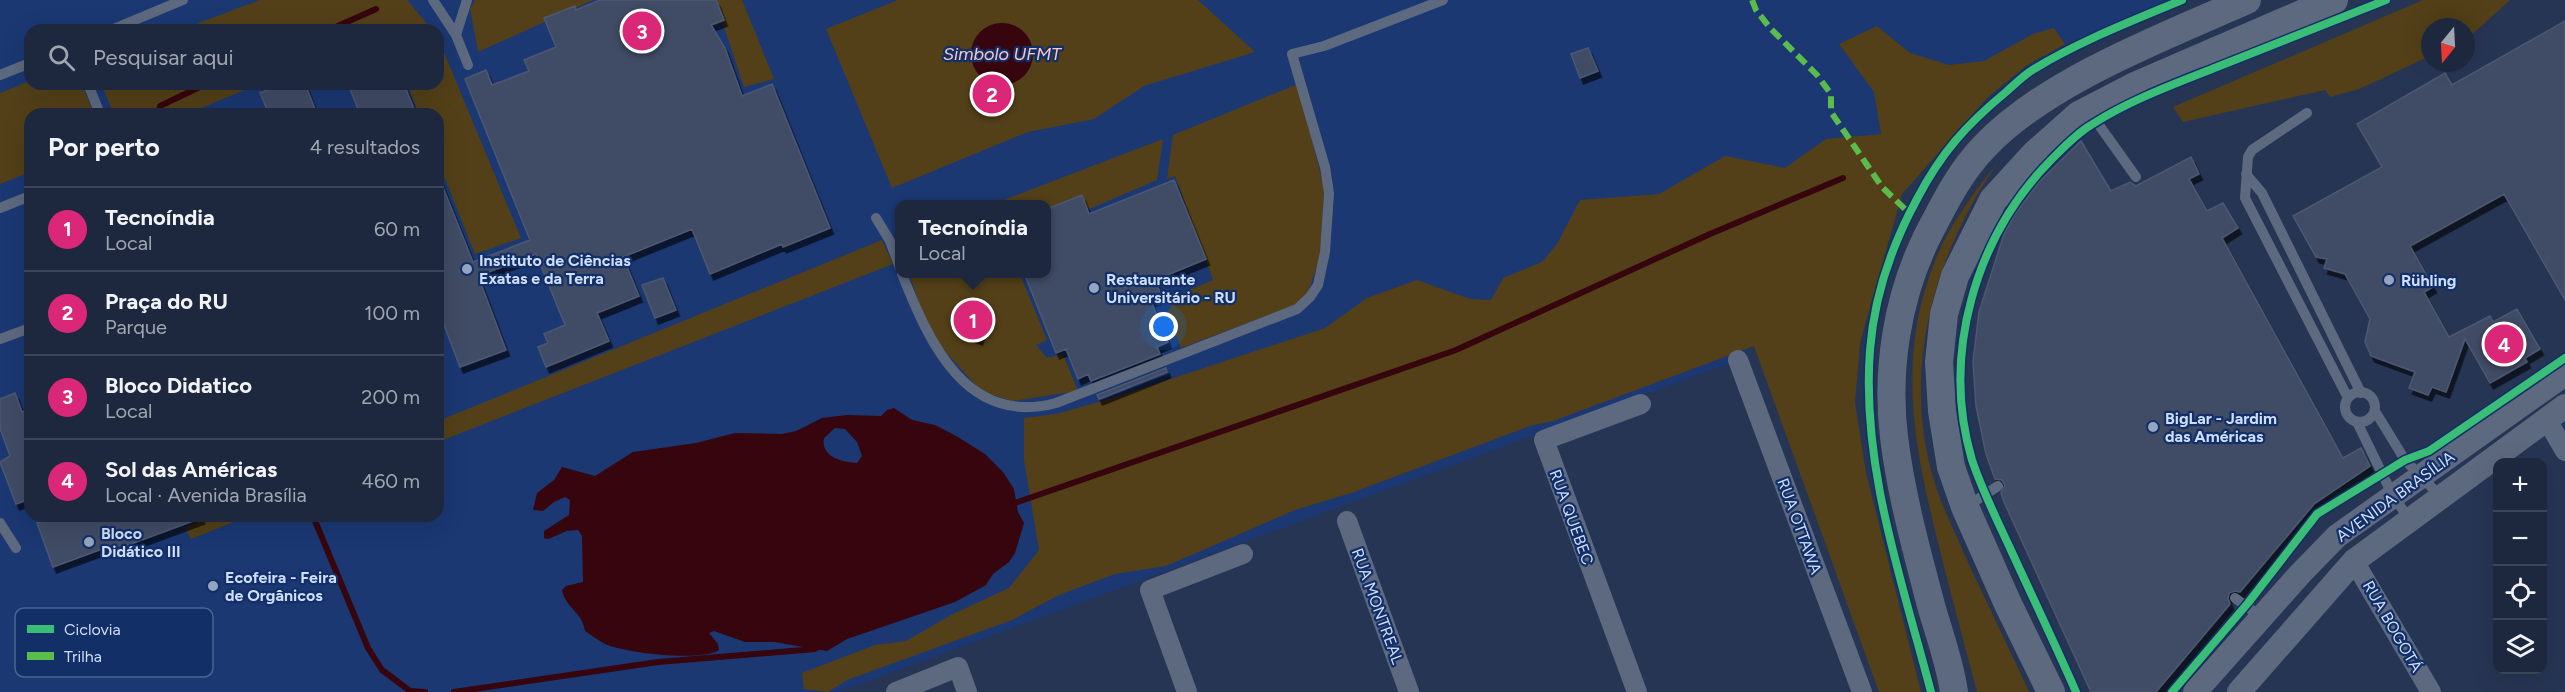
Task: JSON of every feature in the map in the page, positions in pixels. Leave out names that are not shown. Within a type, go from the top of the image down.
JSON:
[{"type":"main road","points":[[1954,692],[1911,530],[1894,436],[1892,394],[1895,340],[1915,263],[1950,189],[1984,147],[2014,120],[2081,76],[2247,0]]},
{"type":"main road","points":[[2051,692],[2008,604],[1965,507],[1951,467],[1945,438],[1939,362],[1944,314],[1955,276],[1993,200],[2035,154],[2079,115],[2137,85],[2334,0]]},
{"type":"street","name":"RUA OTTAWA","points":[[1738,360],[1862,692]]},
{"type":"street","name":"AVENIDA BRASÍLIA","points":[[2195,692],[2260,617],[2337,536],[2565,374]]},
{"type":"street","name":"RUA QUEBEC","points":[[1637,692],[1544,440],[1641,404]]},
{"type":"street","name":"AVENIDA BRASÍLIA","points":[[2239,692],[2354,561],[2556,413]]},
{"type":"street","points":[[2556,413],[2565,451]]},
{"type":"street","name":"RUA MONTREAL","points":[[1347,521],[1409,692]]},
{"type":"street","points":[[1187,692],[1150,590],[1244,554]]},
{"type":"street","name":"RUA BOGOTÁ","points":[[2354,561],[2431,692]]},
{"type":"street","points":[[896,692],[958,667],[967,692]]},
{"type":"lane","points":[[125,24],[183,0]]},
{"type":"lane","points":[[433,0],[456,35],[468,65]]},
{"type":"lane","points":[[456,35],[467,0]]},
{"type":"lane","points":[[904,278],[931,342],[954,373],[978,394],[992,401],[1022,408],[1037,408],[1056,403],[1297,309],[1318,285],[1325,252],[1329,193],[1325,167],[1292,54],[1324,46],[1443,0]]},
{"type":"lane","points":[[0,75],[24,65]]},
{"type":"lane","points":[[90,90],[98,108]]},
{"type":"lane","points":[[2089,110],[2136,177]]},
{"type":"lane","points":[[2307,113],[2252,150],[2248,157],[2245,198],[2348,398],[2346,413],[2357,422],[2393,496],[2410,520]]},
{"type":"lane","points":[[2246,174],[2262,193],[2361,393],[2373,401],[2374,411],[2405,460],[2441,497]]},
{"type":"lane","points":[[0,208],[24,198]]},
{"type":"lane","points":[[876,218],[895,254]]},
{"type":"lane","points":[[0,339],[24,330]]},
{"type":"lane","points":[[2348,398],[2361,393]]},
{"type":"lane","points":[[2357,422],[2366,421],[2374,411]]},
{"type":"lane","points":[[1965,507],[1998,486]]},
{"type":"lane","points":[[0,523],[16,548]]},
{"type":"lane","points":[[2235,598],[2260,617]]},
{"type":"shaded area","points":[[0,0],[2168,0],[2065,44],[2026,66],[1988,97],[1877,209],[1738,360],[839,692],[0,692]]},
{"type":"shaded area","points":[[260,0],[407,0],[427,24],[196,24]]},
{"type":"shaded area","points":[[475,0],[593,0],[478,52],[470,9]]},
{"type":"shaded area","points":[[715,0],[742,0],[774,79],[744,87]]},
{"type":"shaded area","points":[[898,0],[1198,0],[1255,52],[1144,86],[1094,119],[1028,132],[892,188],[826,29]]},
{"type":"shaded area","points":[[2423,0],[2510,0],[2475,32],[2475,18],[2421,18],[2421,60],[2359,89],[2330,97],[2325,90],[2183,122],[2173,107]]},
{"type":"shaded area","points":[[1877,26],[1910,53],[1949,65],[1984,61],[2033,34],[2054,28],[2065,44],[2026,66],[1988,97],[1902,194],[1860,343],[1855,403],[1866,473],[1921,692],[1879,692],[1754,346],[1553,421],[1530,426],[1351,493],[1295,510],[1166,566],[1115,574],[1059,595],[1012,620],[847,680],[828,692],[804,689],[802,673],[875,645],[906,641],[953,614],[1009,588],[1039,550],[1024,460],[1024,418],[1056,414],[1116,397],[1325,328],[1367,298],[1417,280],[1470,299],[1491,300],[1503,278],[1542,262],[1557,244],[1580,200],[1659,194],[1725,156],[1785,168],[1826,139],[1881,134],[1874,92],[1839,44]]},
{"type":"shaded area","points":[[444,52],[521,238],[475,254],[444,176],[444,108],[417,108],[409,90],[444,90]]},
{"type":"shaded area","points":[[24,83],[24,90],[84,90],[92,108],[24,108],[24,174],[0,184],[0,93]]},
{"type":"shaded area","points":[[1298,84],[1324,188],[1320,257],[1307,295],[1292,306],[1181,348],[1167,313],[1171,307],[1166,300],[1213,280],[1175,176],[1167,179],[1173,135]]},
{"type":"shaded area","points":[[104,90],[245,90],[201,108],[111,108]]},
{"type":"shaded area","points":[[1163,139],[1157,180],[1051,225],[1051,200],[1003,200]]},
{"type":"shaded area","points":[[1999,161],[1956,235],[1941,275],[1929,316],[1922,357],[1921,400],[1925,442],[1938,493],[2029,692],[1977,692],[1929,505],[1916,434],[1913,399],[1916,328],[1924,292],[1937,256],[1957,218]]},
{"type":"shaded area","points":[[882,240],[893,264],[444,440],[444,419]]},
{"type":"shaded area","points":[[910,278],[1022,278],[1047,340],[1036,345],[1047,358],[1063,354],[1078,391],[1012,401],[981,391],[931,336]]},
{"type":"shaded area","points":[[196,522],[234,522],[191,539],[185,528]]},
{"type":"water","name":"Simbolo UFMT","points":[[1002,23],[1024,32],[1033,54],[1024,76],[1002,85],[980,76],[971,54],[980,32]]},
{"type":"water","points":[[894,408],[912,420],[935,425],[958,437],[985,454],[1003,472],[1014,489],[1018,512],[1024,523],[1015,553],[1009,562],[993,574],[986,585],[955,602],[847,639],[827,651],[774,642],[745,642],[714,631],[709,633],[718,644],[719,650],[709,654],[662,655],[605,644],[585,631],[581,619],[567,602],[562,590],[566,586],[583,582],[582,536],[578,530],[567,531],[548,539],[544,538],[544,531],[569,515],[570,500],[565,497],[543,511],[533,510],[537,493],[554,480],[562,467],[595,476],[633,452],[696,443],[735,433],[782,434],[796,431],[822,418],[847,415],[881,416],[887,410]],"holes":[[[835,428],[845,429],[857,442],[862,456],[857,463],[839,460],[826,450],[824,438]]]},
{"type":"building","points":[[600,0],[716,0],[724,20],[711,25],[725,48],[742,96],[772,84],[830,228],[783,247],[782,244],[710,274],[692,229],[623,257],[639,296],[597,313],[609,341],[546,367],[538,347],[548,343],[544,334],[565,325],[536,254],[478,276],[506,350],[460,367],[444,325],[444,190],[473,262],[530,240],[465,79],[486,70],[492,85],[529,71],[524,60],[556,47],[544,18],[575,6],[576,10]]},
{"type":"building","points":[[2565,21],[2565,300],[2504,194],[2410,246],[2433,287],[2424,292],[2449,337],[2490,316],[2493,322],[2517,309],[2540,349],[2525,358],[2527,362],[2490,383],[2465,339],[2446,392],[2432,387],[2428,395],[2409,388],[2415,372],[2371,356],[2365,342],[2370,319],[2345,274],[2324,268],[2327,259],[2316,257],[2293,216],[2382,167],[2357,124],[2445,73],[2452,85]]},
{"type":"building","points":[[1588,48],[1598,71],[1580,78],[1571,54]]},
{"type":"building","points":[[268,90],[307,90],[315,108],[266,108],[260,93]]},
{"type":"building","points":[[350,90],[406,90],[414,108],[358,108]]},
{"type":"building","name":"BigLar - Jardim das Américas","points":[[2081,141],[2111,191],[2130,182],[2136,186],[2191,157],[2199,174],[2189,179],[2207,211],[2223,203],[2238,228],[2222,238],[2343,458],[2361,448],[2370,466],[2314,504],[2240,592],[2229,593],[2230,604],[2156,692],[2091,692],[2004,502],[2001,493],[2005,485],[2002,480],[1995,479],[1986,454],[1976,406],[1973,362],[1979,312],[2004,234],[2015,214],[2039,182]]},
{"type":"building","name":"Restaurante Universitário - RU","points":[[1174,180],[1206,259],[1155,280],[1162,297],[1151,301],[1168,342],[1157,347],[1160,354],[1091,381],[1088,374],[1078,379],[1066,349],[1056,353],[1026,278],[1051,278],[1051,207],[1082,195],[1089,214]]},
{"type":"building","points":[[663,278],[676,310],[655,318],[642,285]]},
{"type":"building","points":[[968,302],[989,309],[979,339],[957,331]]},
{"type":"building","points":[[1166,368],[1167,372],[1099,399],[1097,395]]},
{"type":"building","points":[[15,393],[22,412],[24,412],[24,501],[16,504],[0,462],[10,456],[0,428],[0,399]]},
{"type":"building","name":"Bloco Didático III","points":[[190,522],[112,551],[110,546],[53,567],[37,523]]},
{"type":"waterway","points":[[342,24],[376,9]]},
{"type":"waterway","points":[[160,108],[193,90]]},
{"type":"waterway","points":[[1012,504],[1456,350],[1710,234],[1843,178]]},
{"type":"waterway","points":[[316,522],[368,648],[382,670],[410,691],[425,692]]},
{"type":"waterway","points":[[454,692],[658,662],[815,649],[820,645]]},
{"type":"marked path","points":[[1752,0],[1756,10],[1770,28],[1817,75],[1831,94],[1831,112],[1882,187],[1909,213]]},
{"type":"cycle path","points":[[1931,692],[1886,523],[1872,437],[1869,393],[1872,330],[1880,292],[1892,253],[1917,199],[1945,154],[1979,116],[2020,80],[2034,69],[2070,49],[2182,0]]},
{"type":"cycle path","points":[[2076,692],[1980,482],[1972,460],[1963,420],[1961,380],[1963,339],[1971,300],[1984,261],[2002,225],[2025,191],[2051,160],[2085,129],[2152,93],[2386,0]]},
{"type":"cycle path","points":[[2172,692],[2248,603],[2317,514],[2405,460],[2429,451],[2565,358]]},
{"type":"place","name":"Bloco Didatico","points":[[642,31]]},
{"type":"place","name":"Praça do RU","points":[[992,94]]},
{"type":"place","name":"Instituto de Ciências Exatas e da Terra","points":[[467,269]]},
{"type":"place","name":"Rühling","points":[[2389,280]]},
{"type":"place","name":"Restaurante Universitário - RU","points":[[1094,288]]},
{"type":"place","name":"Tecnoíndia","points":[[973,320]]},
{"type":"place","name":"Sol das Américas","points":[[2504,344]]},
{"type":"place","name":"BigLar - Jardim das Américas","points":[[2153,427]]},
{"type":"place","name":"Bloco Didático III","points":[[89,542]]},
{"type":"place","name":"Ecofeira - Feira de Orgânicos","points":[[213,586]]}]
